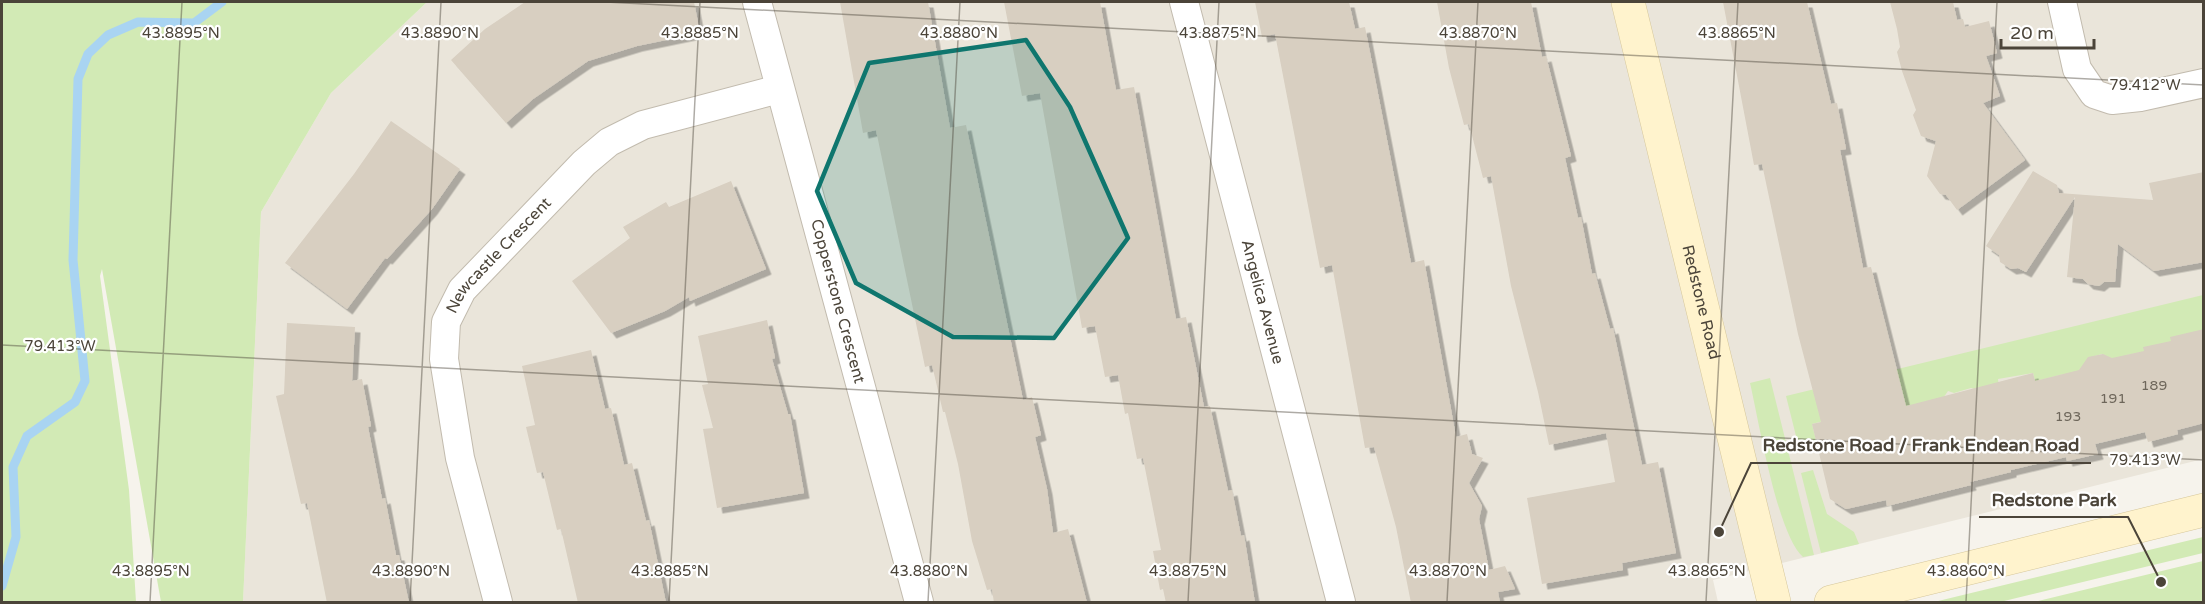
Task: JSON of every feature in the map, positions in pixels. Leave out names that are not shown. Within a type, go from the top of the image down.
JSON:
[{"type":"street","name":"Copperstone Crescent","points":[[757,2],[920,603]]},
{"type":"street","name":"Angelica Avenue","points":[[1184,2],[1341,603]]},
{"type":"street","name":"Redstone Road","points":[[1628,2],[1774,603]]},
{"type":"street","points":[[2062,2],[2077,69],[2094,94],[2112,100],[2140,97],[2204,83]]},
{"type":"street","name":"Newcastle Crescent","points":[[498,603],[460,458],[444,359],[446,322],[462,290],[584,163],[609,142],[643,125],[779,89]]},
{"type":"street","points":[[1831,603],[2204,510]]},
{"type":"highlighted area","points":[[1026,40],[1070,107],[1128,238],[1054,338],[953,337],[856,283],[817,191],[869,63]]},
{"type":"shaded area","points":[[427,2],[2203,2],[2203,459],[1713,580],[1718,602],[243,602],[261,212],[331,93]]},
{"type":"green space","points":[[2,2],[427,2],[331,93],[261,212],[243,602],[161,602],[102,269],[100,276],[129,490],[136,602],[2,602]]},
{"type":"green space","points":[[2203,295],[2203,333],[2172,346],[2127,355],[2129,366],[2102,354],[2088,358],[2087,374],[2064,374],[2040,380],[2041,385],[2036,386],[2033,373],[1998,379],[2000,397],[1971,388],[1954,393],[1948,391],[1932,405],[1920,408],[1841,416],[1812,424],[1817,444],[1799,448],[1786,396]]},
{"type":"green space","points":[[1770,378],[1814,555],[1803,557],[1794,544],[1785,525],[1770,476],[1750,383]]},
{"type":"green space","points":[[1813,470],[1827,514],[1854,532],[1859,544],[1821,553],[1801,473]]},
{"type":"green space","points":[[2203,537],[2203,553],[2000,602],[1934,602]]},
{"type":"green space","points":[[2203,561],[2203,602],[2034,602]]},
{"type":"building","points":[[525,2],[694,2],[700,33],[637,46],[588,61],[533,99],[506,123],[451,60],[485,29]]},
{"type":"building","points":[[840,2],[928,2],[950,128],[966,125],[1023,400],[1032,397],[1041,435],[1035,437],[1047,489],[1053,533],[1068,529],[1087,603],[994,603],[992,589],[987,590],[972,541],[958,464],[932,365],[925,367],[876,130],[863,133]]},
{"type":"building","points":[[1004,2],[1100,2],[1116,90],[1134,87],[1176,319],[1186,317],[1204,407],[1210,406],[1228,491],[1232,490],[1241,536],[1244,535],[1255,603],[1166,603],[1163,589],[1160,590],[1153,551],[1161,550],[1143,458],[1137,459],[1118,375],[1105,377],[1095,326],[1082,328],[1040,93],[1022,96]]},
{"type":"building","points":[[1255,2],[1349,2],[1355,29],[1365,27],[1411,263],[1424,260],[1456,437],[1467,434],[1472,454],[1483,458],[1469,483],[1482,506],[1479,519],[1489,570],[1505,566],[1515,589],[1498,592],[1500,603],[1411,603],[1396,527],[1374,447],[1365,448],[1332,265],[1320,268],[1275,34],[1262,37]]},
{"type":"building","points":[[1437,2],[1531,2],[1542,57],[1546,56],[1571,156],[1565,158],[1578,218],[1581,217],[1592,274],[1595,273],[1610,329],[1613,328],[1642,465],[1658,462],[1676,553],[1622,563],[1623,570],[1542,584],[1527,498],[1615,482],[1606,433],[1549,445],[1511,286],[1491,176],[1483,178],[1469,124],[1464,125],[1449,68]]},
{"type":"building","points":[[1723,2],[1807,2],[1831,104],[1837,103],[1846,149],[1840,150],[1863,268],[1871,267],[1906,406],[2033,373],[2035,381],[2079,370],[2088,357],[2103,354],[2112,358],[2144,351],[2143,347],[2171,341],[2170,337],[2204,329],[2204,423],[2177,430],[2178,434],[2148,442],[2145,432],[2095,444],[2098,454],[2067,461],[2066,457],[2011,470],[2011,472],[1970,482],[1971,485],[1887,506],[1886,500],[1846,509],[1830,499],[1812,424],[1821,422],[1798,334],[1762,164],[1754,165]]},
{"type":"building","points":[[1890,2],[1953,2],[1957,20],[1963,19],[1965,27],[1989,21],[1997,53],[1986,56],[2000,96],[1983,103],[2025,160],[1957,210],[1946,195],[1940,194],[1927,176],[1936,141],[1921,136],[1913,115],[1916,110],[1897,52],[1900,47]]},
{"type":"building","points":[[391,121],[460,169],[432,209],[387,259],[385,258],[347,309],[285,263],[354,174]]},
{"type":"building","points":[[2033,171],[2057,185],[2059,193],[2153,200],[2149,183],[2204,172],[2204,262],[2154,271],[2118,244],[2115,282],[2104,282],[2099,286],[2088,284],[2083,279],[2067,277],[2075,197],[2026,272],[2018,268],[2011,269],[2000,262],[1999,255],[1986,246]]},
{"type":"building","points":[[731,181],[766,269],[690,301],[689,297],[665,311],[611,333],[572,281],[630,238],[623,227],[666,202],[669,207]]},
{"type":"building","points":[[767,320],[775,358],[772,359],[788,414],[790,414],[804,493],[717,508],[703,429],[713,428],[702,385],[708,384],[698,336]]},
{"type":"building","points":[[287,323],[355,327],[352,381],[362,379],[371,426],[368,427],[382,499],[385,498],[396,555],[399,555],[409,603],[327,603],[307,503],[301,504],[276,396],[284,394]]},
{"type":"building","points":[[591,350],[605,409],[611,408],[624,465],[632,463],[646,521],[649,520],[666,603],[578,603],[561,529],[557,530],[543,472],[537,473],[526,427],[535,425],[522,366]]},
{"type":"waterway","points":[[2,586],[16,537],[13,467],[27,436],[75,402],[85,381],[73,260],[78,79],[88,54],[108,35],[138,22],[194,23],[222,2]]},
{"type":"place","name":"Redstone Road / Frank Endean Road","points":[[1719,532]]},
{"type":"place","name":"Redstone Park","points":[[2161,582]]}]
